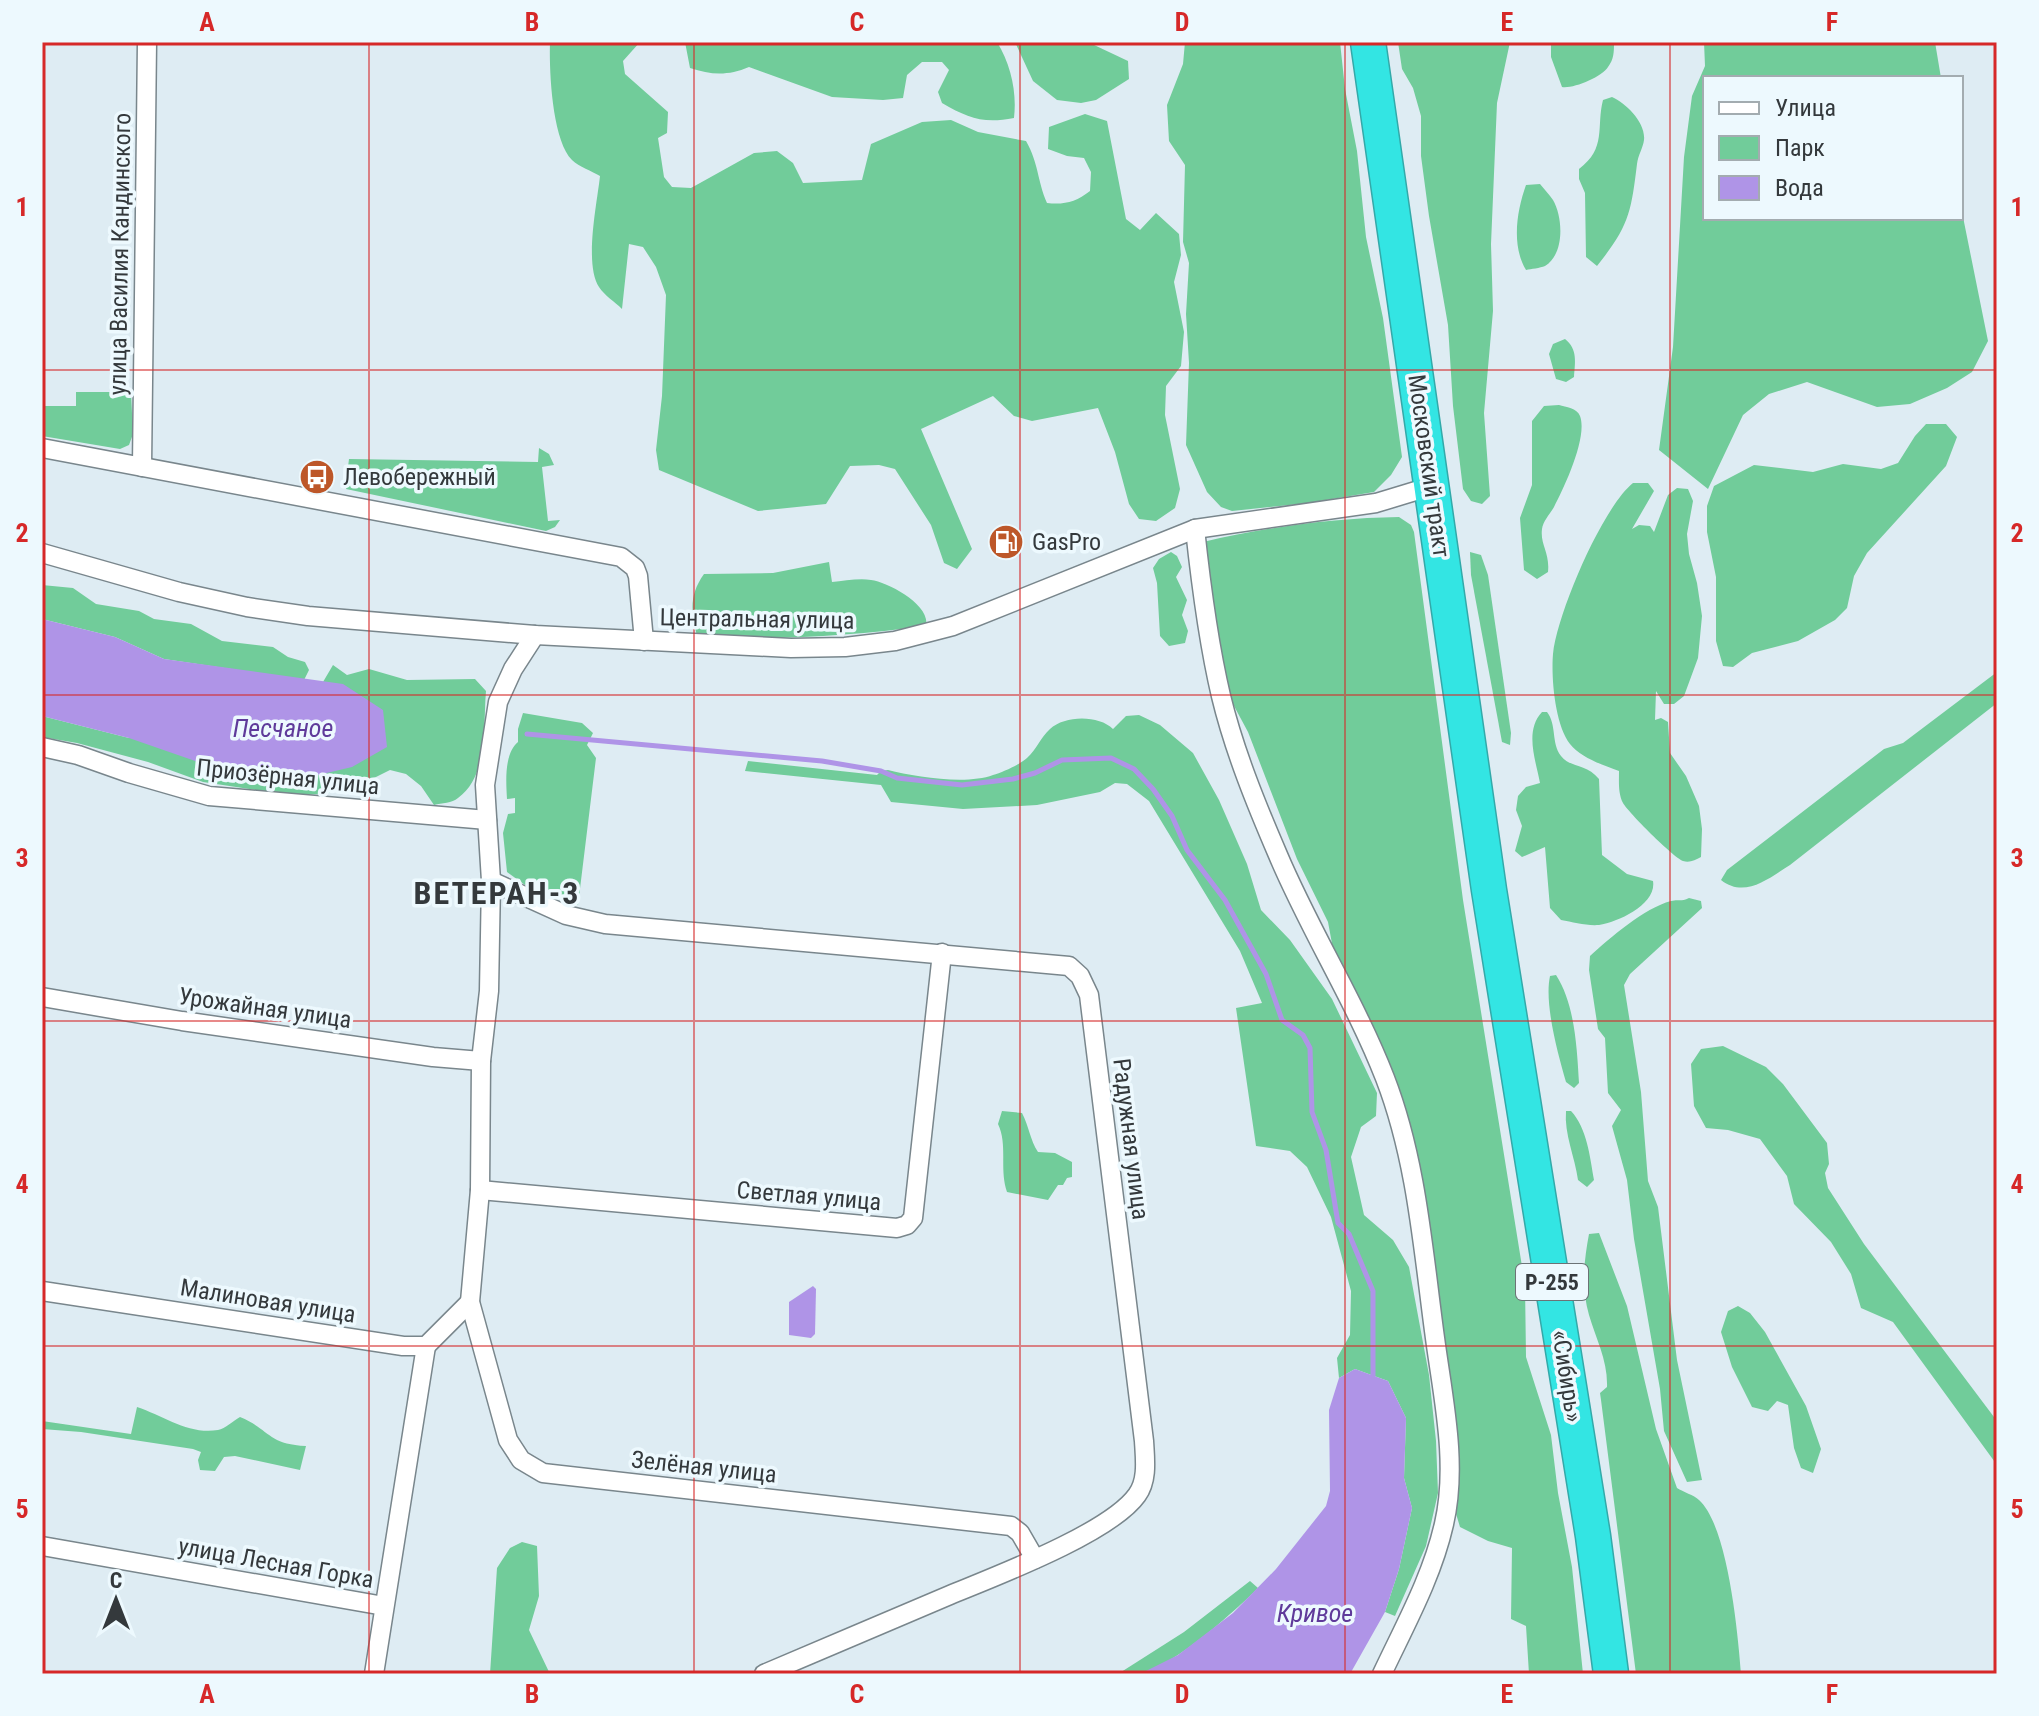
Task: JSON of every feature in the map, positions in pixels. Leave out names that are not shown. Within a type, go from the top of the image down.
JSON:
[{"type":"highway","name":"Московский тракт","points":[[1368,42],[1489,890]]},
{"type":"highway","name":"«Сибирь»","points":[[1489,890],[1588,1505],[1611,1674]]},
{"type":"street","name":"улица Василия Кандинского","points":[[142,467],[147,42]]},
{"type":"street","points":[[42,448],[613,556],[629,562],[638,576],[644,641]]},
{"type":"street","name":"Центральная улица","points":[[42,553],[179,592],[247,607],[355,621],[644,641],[791,648],[845,647],[895,641],[986,615],[1195,529],[1376,503],[1432,486]]},
{"type":"street","points":[[1195,529],[1200,581],[1221,696],[1244,769],[1279,857],[1380,1068],[1411,1161],[1447,1423],[1448,1491],[1435,1555],[1382,1674]]},
{"type":"street","points":[[426,1346],[470,1302],[480,1190],[481,1061],[489,991],[491,881],[485,785],[498,702],[513,669],[535,635]]},
{"type":"street","name":"Приозёрная улица","points":[[42,747],[78,755],[209,796],[487,820]]},
{"type":"street","name":"Радужная улица","points":[[491,881],[566,915],[605,924],[1069,966],[1080,976],[1089,995],[1144,1441],[1145,1472],[1138,1493],[1127,1506],[1103,1523],[1035,1559],[764,1674]]},
{"type":"street","name":"Светлая улица","points":[[480,1190],[897,1228],[907,1225],[913,1218],[942,953]]},
{"type":"street","name":"Урожайная улица","points":[[42,997],[182,1021],[481,1061]]},
{"type":"street","name":"Малиновая улица","points":[[42,1291],[403,1346],[426,1346]]},
{"type":"street","name":"Зелёная улица","points":[[470,1302],[508,1440],[521,1460],[532,1468],[543,1473],[1000,1524],[1011,1526],[1020,1533],[1035,1559]]},
{"type":"street","name":"улица Лесная Горка","points":[[42,1546],[384,1606],[426,1346]]},
{"type":"street","points":[[374,1674],[384,1606]]},
{"type":"green space","points":[[550,42],[640,42],[623,61],[625,74],[668,112],[667,133],[658,138],[664,177],[672,187],[691,188],[754,153],[777,151],[793,163],[803,183],[862,180],[871,144],[922,122],[951,120],[978,132],[1026,141],[1047,203],[1064,203],[1090,191],[1091,172],[1084,158],[1048,149],[1049,127],[1085,114],[1107,121],[1126,219],[1140,230],[1156,213],[1179,234],[1181,255],[1174,282],[1184,332],[1181,366],[1166,386],[1165,415],[1180,489],[1175,508],[1156,521],[1139,519],[1129,504],[1115,452],[1098,408],[1032,421],[1014,416],[993,396],[921,429],[972,549],[957,569],[944,563],[931,525],[895,469],[879,465],[850,466],[826,504],[758,511],[659,470],[656,450],[662,396],[666,295],[656,267],[643,247],[629,244],[622,309],[599,287],[592,264],[592,249],[600,176],[572,160],[560,137],[551,86]]},
{"type":"green space","points":[[685,42],[997,42],[1012,79],[1014,118],[976,118],[942,103],[938,92],[949,70],[942,62],[922,62],[907,75],[903,98],[832,97],[749,67],[720,74],[690,68]]},
{"type":"green space","points":[[1015,42],[1092,44],[1128,61],[1129,79],[1096,100],[1081,103],[1057,100],[1033,81]]},
{"type":"green space","points":[[1185,42],[1340,42],[1357,151],[1366,237],[1383,318],[1402,457],[1391,475],[1374,492],[1232,511],[1221,507],[1207,492],[1186,445],[1189,263],[1183,242],[1185,165],[1169,141],[1167,105],[1183,64]]},
{"type":"green space","points":[[1398,42],[1510,42],[1497,103],[1491,244],[1493,311],[1484,413],[1490,496],[1482,504],[1471,501],[1463,489],[1448,325],[1421,156],[1421,116],[1413,88],[1402,69]]},
{"type":"green space","points":[[1551,42],[1614,42],[1613,55],[1600,75],[1580,84],[1562,87],[1551,57]]},
{"type":"green space","points":[[1704,42],[1935,42],[1941,76],[1703,76],[1703,220],[1963,220],[1963,217],[1988,341],[1972,372],[1947,388],[1910,404],[1877,407],[1807,382],[1769,394],[1743,415],[1708,489],[1659,450],[1673,347],[1684,157],[1692,96],[1705,66]]},
{"type":"green space","points":[[1612,97],[1634,114],[1642,127],[1644,140],[1627,218],[1597,266],[1586,257],[1585,193],[1579,179],[1579,169],[1594,153],[1603,100]]},
{"type":"green space","points":[[1540,184],[1559,216],[1559,244],[1545,266],[1526,270],[1518,250],[1518,216],[1526,185]]},
{"type":"green space","points":[[1565,339],[1572,347],[1575,361],[1574,377],[1566,382],[1556,379],[1549,354],[1553,344]]},
{"type":"green space","points":[[76,392],[131,392],[133,434],[129,445],[120,449],[42,436],[42,406],[76,406]]},
{"type":"green space","points":[[1559,405],[1579,413],[1581,436],[1569,475],[1543,526],[1548,572],[1537,579],[1524,570],[1520,518],[1532,485],[1532,421],[1544,406]]},
{"type":"green space","points":[[1926,424],[1946,424],[1957,437],[1946,466],[1867,553],[1854,576],[1847,608],[1835,620],[1798,641],[1752,653],[1733,667],[1723,666],[1716,641],[1716,577],[1707,532],[1707,506],[1714,486],[1754,465],[1813,472],[1843,464],[1881,469],[1898,463]]},
{"type":"green space","points":[[539,448],[549,454],[554,465],[542,467],[548,521],[560,520],[555,527],[546,531],[346,489],[348,480],[354,474],[348,467],[349,459],[538,462]]},
{"type":"green space","points":[[1633,483],[1648,483],[1654,491],[1632,529],[1639,525],[1650,526],[1654,532],[1668,495],[1677,488],[1688,489],[1693,501],[1687,534],[1702,616],[1698,658],[1684,696],[1674,704],[1664,704],[1656,691],[1655,720],[1661,718],[1668,722],[1670,753],[1686,776],[1699,806],[1701,857],[1690,861],[1683,861],[1670,852],[1623,803],[1619,771],[1586,757],[1570,744],[1555,701],[1553,654],[1563,614],[1595,538],[1621,496]]},
{"type":"green space","points":[[1399,517],[1411,525],[1414,532],[1463,900],[1525,1285],[1526,1357],[1551,1435],[1572,1567],[1583,1674],[1529,1674],[1526,1626],[1511,1619],[1512,1548],[1488,1541],[1460,1527],[1454,1507],[1400,1129],[1333,949],[1328,922],[1297,859],[1248,732],[1226,691],[1203,542],[1300,524]]},
{"type":"green space","points":[[1171,552],[1177,556],[1182,567],[1176,577],[1187,600],[1182,615],[1188,631],[1185,643],[1169,646],[1160,636],[1157,583],[1153,568],[1159,559]]},
{"type":"green space","points":[[1470,552],[1481,555],[1488,575],[1511,733],[1510,745],[1502,742],[1471,575]]},
{"type":"green space","points":[[829,562],[832,582],[866,579],[887,585],[907,596],[922,610],[926,626],[812,637],[697,636],[693,604],[704,574],[773,573]]},
{"type":"green space","points":[[42,585],[73,588],[96,604],[139,611],[154,619],[191,624],[222,641],[273,647],[288,657],[305,662],[309,670],[304,680],[164,659],[115,637],[42,619]]},
{"type":"green space","points":[[333,665],[347,675],[369,669],[407,680],[475,679],[486,691],[480,763],[468,788],[456,800],[434,805],[421,786],[406,774],[390,770],[358,786],[325,794],[289,795],[203,782],[148,762],[42,737],[42,716],[129,738],[343,685],[323,682]]},
{"type":"green space","points":[[1997,672],[1997,703],[1790,865],[1748,887],[1739,888],[1721,880],[1727,870],[1884,749],[1903,743]]},
{"type":"green space","points":[[1542,712],[1547,712],[1550,717],[1561,756],[1589,770],[1599,779],[1602,855],[1627,874],[1653,881],[1653,889],[1643,904],[1626,916],[1607,923],[1589,925],[1561,920],[1550,908],[1545,847],[1522,857],[1515,851],[1522,826],[1516,810],[1518,796],[1526,787],[1540,783],[1532,737]]},
{"type":"green space","points":[[523,713],[582,723],[593,733],[587,745],[596,758],[578,905],[525,885],[507,872],[503,833],[508,814],[515,813],[515,798],[507,799],[507,768],[510,753],[518,742]]},
{"type":"green space","points":[[1139,715],[1160,725],[1193,753],[1219,800],[1247,864],[1261,910],[1290,940],[1332,999],[1377,1093],[1376,1116],[1361,1127],[1351,1157],[1364,1215],[1393,1240],[1409,1267],[1429,1375],[1438,1493],[1426,1546],[1395,1616],[1385,1612],[1399,1569],[1412,1508],[1404,1478],[1406,1418],[1388,1381],[1355,1369],[1339,1378],[1337,1358],[1350,1335],[1351,1291],[1331,1217],[1307,1167],[1290,1151],[1256,1146],[1236,1008],[1262,1003],[1240,951],[1149,801],[1127,784],[1115,783],[1100,792],[1037,805],[963,809],[891,802],[881,785],[745,771],[748,761],[877,775],[888,770],[941,779],[982,778],[1024,761],[1056,724],[1082,718],[1099,721],[1113,729],[1126,716]]},
{"type":"green space","points":[[1689,898],[1701,901],[1702,908],[1630,974],[1624,985],[1641,1092],[1648,1181],[1658,1207],[1677,1360],[1702,1480],[1687,1482],[1664,1431],[1627,1180],[1612,1126],[1621,1110],[1608,1093],[1605,1038],[1598,1029],[1589,970],[1590,956],[1628,924],[1661,905]]},
{"type":"green space","points":[[1556,975],[1567,999],[1574,1027],[1579,1083],[1574,1088],[1566,1082],[1550,1014],[1550,976]]},
{"type":"green space","points":[[1723,1046],[1766,1067],[1783,1084],[1827,1143],[1829,1164],[1825,1173],[1828,1188],[1864,1244],[1997,1421],[1997,1465],[1893,1322],[1861,1308],[1851,1274],[1831,1242],[1794,1204],[1787,1176],[1760,1139],[1728,1130],[1706,1128],[1694,1106],[1691,1064],[1701,1049]]},
{"type":"green space","points":[[1002,1111],[1022,1113],[1038,1152],[1055,1153],[1072,1162],[1072,1177],[1067,1178],[1063,1185],[1058,1185],[1048,1200],[1007,1192],[998,1124]]},
{"type":"green space","points":[[1566,1111],[1571,1111],[1576,1118],[1587,1143],[1594,1180],[1587,1187],[1578,1180]]},
{"type":"green space","points":[[1599,1233],[1627,1306],[1656,1429],[1677,1488],[1699,1500],[1709,1513],[1717,1533],[1730,1582],[1741,1674],[1636,1674],[1600,1393],[1607,1387],[1606,1368],[1589,1315],[1584,1284],[1589,1234]]},
{"type":"green space","points":[[1738,1306],[1750,1313],[1765,1332],[1806,1406],[1821,1449],[1813,1473],[1801,1468],[1794,1448],[1788,1405],[1777,1401],[1768,1411],[1752,1407],[1732,1367],[1721,1332],[1728,1311]]},
{"type":"green space","points":[[137,1407],[187,1427],[207,1431],[221,1429],[240,1417],[276,1439],[306,1446],[300,1470],[235,1456],[224,1457],[215,1471],[200,1470],[198,1460],[201,1452],[193,1449],[42,1429],[42,1421],[131,1434]]},
{"type":"green space","points":[[522,1542],[537,1546],[539,1596],[529,1630],[550,1674],[490,1674],[497,1568],[510,1548]]},
{"type":"green space","points":[[1250,1581],[1258,1588],[1218,1625],[1183,1651],[1151,1670],[1118,1674],[1184,1632]]},
{"type":"water","name":"Песчаное","points":[[42,619],[115,637],[164,659],[343,684],[383,710],[387,747],[352,767],[293,781],[224,771],[129,738],[42,716]]},
{"type":"water","points":[[813,1286],[816,1289],[815,1334],[811,1338],[789,1335],[789,1302]]},
{"type":"water","name":"Кривое","points":[[1355,1369],[1388,1381],[1406,1418],[1404,1478],[1412,1508],[1399,1569],[1385,1612],[1350,1674],[1140,1674],[1178,1655],[1233,1613],[1276,1569],[1326,1506],[1330,1491],[1329,1410],[1339,1378]]},
{"type":"waterway","points":[[527,734],[822,761],[881,771],[897,778],[962,785],[1013,779],[1062,760],[1111,758],[1134,769],[1172,816],[1187,850],[1225,900],[1266,974],[1282,1020],[1303,1035],[1310,1048],[1312,1112],[1326,1150],[1338,1223],[1349,1234],[1373,1291],[1373,1376]]},
{"type":"place","name":"Левобережный","points":[[317,477]]},
{"type":"place","name":"GasPro","points":[[1006,542]]},
{"type":"district","name":"ВЕТЕРАН-3","points":[[497,893]]}]
